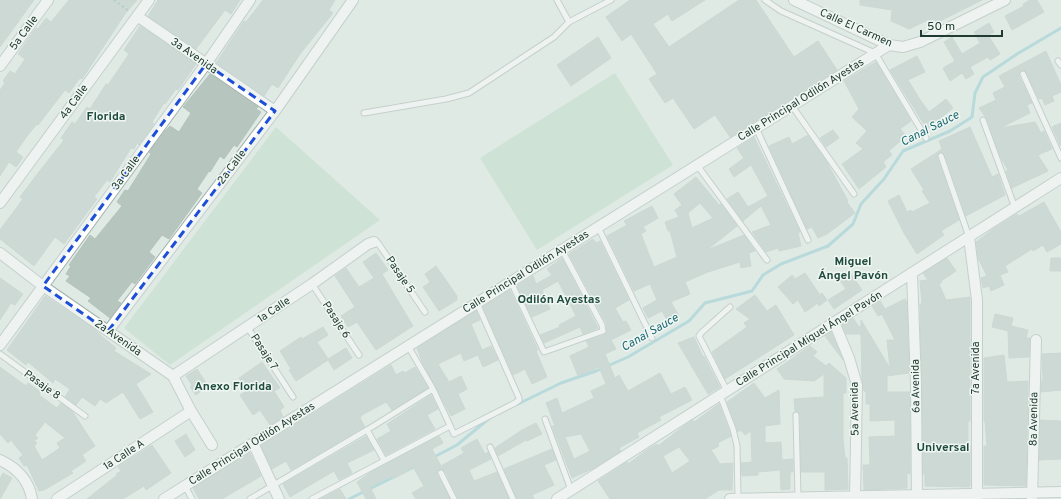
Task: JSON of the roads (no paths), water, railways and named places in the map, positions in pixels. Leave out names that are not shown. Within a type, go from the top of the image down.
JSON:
[{"type":"street","name":"5a Calle","points":[[0,66],[48,0]]},
{"type":"street","name":"4a Calle","points":[[0,203],[149,0]]},
{"type":"street","name":"3a Calle","points":[[0,345],[206,64],[250,0]]},
{"type":"street","name":"2a Calle","points":[[108,331],[275,111],[353,0]]},
{"type":"street","name":"Calle El Carmen","points":[[794,0],[889,45],[903,47],[920,42],[1005,0]]},
{"type":"street","name":"3a Avenida","points":[[137,16],[275,111]]},
{"type":"street","name":"Calle Principal Odilón Ayestas","points":[[164,499],[889,45]]},
{"type":"street","name":"Calle Principal Miguel Ángel Pavón","points":[[557,499],[1061,178]]},
{"type":"street","name":"7a Avenida","points":[[969,237],[976,300],[977,496]]},
{"type":"street","name":"1a Calle","points":[[173,376],[248,328],[368,244],[374,242]]},
{"type":"street","name":"2a Avenida","points":[[0,253],[43,286],[173,376],[191,411],[212,445]]},
{"type":"street","name":"6a Avenida","points":[[912,273],[916,385],[917,497]]},
{"type":"street","name":"5a Avenida","points":[[834,322],[849,358],[857,385],[855,497]]},
{"type":"street","name":"8a Avenida","points":[[1033,496],[1036,340]]},
{"type":"street","name":"1a Calle A","points":[[56,499],[191,411]]},
{"type":"street","points":[[253,443],[279,499]]},
{"type":"street","points":[[0,460],[23,477],[30,488],[32,499]]},
{"type":"street","points":[[734,498],[1033,496],[1061,492]]},
{"type":"lane","points":[[557,0],[569,22]]},
{"type":"lane","points":[[364,113],[446,99],[469,93],[554,37],[569,22],[611,0]]},
{"type":"lane","points":[[765,0],[781,11],[875,53],[926,138]]},
{"type":"lane","points":[[1023,74],[1061,158]]},
{"type":"lane","points":[[792,106],[854,194]]},
{"type":"lane","points":[[983,120],[1015,208]]},
{"type":"lane","points":[[756,128],[808,240]]},
{"type":"lane","points":[[941,156],[969,237]]},
{"type":"lane","points":[[697,165],[767,260]]},
{"type":"lane","points":[[598,227],[652,338]]},
{"type":"lane","name":"Pasaje 5","points":[[374,242],[378,243],[425,312]]},
{"type":"lane","points":[[511,282],[544,352],[603,331],[602,326],[562,250]]},
{"type":"lane","name":"Pasaje 6","points":[[312,284],[359,355]]},
{"type":"lane","points":[[408,346],[433,389],[452,433],[456,435],[519,400],[477,303]]},
{"type":"lane","points":[[730,307],[699,336],[724,393],[737,446],[734,498]]},
{"type":"lane","name":"Pasaje 7","points":[[248,328],[294,397]]},
{"type":"lane","name":"Pasaje 8","points":[[0,354],[84,416]]},
{"type":"lane","points":[[250,499],[433,389]]},
{"type":"lane","points":[[796,415],[798,497]]},
{"type":"lane","points":[[545,419],[571,490]]},
{"type":"lane","points":[[312,499],[450,426]]},
{"type":"lane","points":[[367,430],[384,460]]},
{"type":"lane","points":[[490,447],[513,499]]},
{"type":"lane","points":[[441,473],[454,499]]},
{"type":"lane","points":[[185,486],[192,499]]},
{"type":"waterway","name":"Canal Sauce","points":[[516,405],[561,383],[596,371],[628,357],[689,321],[705,303],[752,291],[763,275],[781,264],[828,246],[853,224],[861,204],[884,179],[903,151],[950,131],[972,117],[975,93],[983,77],[1017,54],[1061,28]]},
{"type":"waterway","name":"Canal Sauce","points":[[434,457],[457,445],[491,417]]},
{"type":"waterway","name":"Canal Sauce","points":[[349,499],[416,466]]},
{"type":"district","name":"Florida","points":[[106,117]]},
{"type":"district","name":"Miguel Ángel Pavón","points":[[853,269]]},
{"type":"district","name":"Odilón Ayestas","points":[[559,300]]},
{"type":"district","name":"Anexo Florida","points":[[233,387]]},
{"type":"district","name":"Universal","points":[[943,448]]}]
